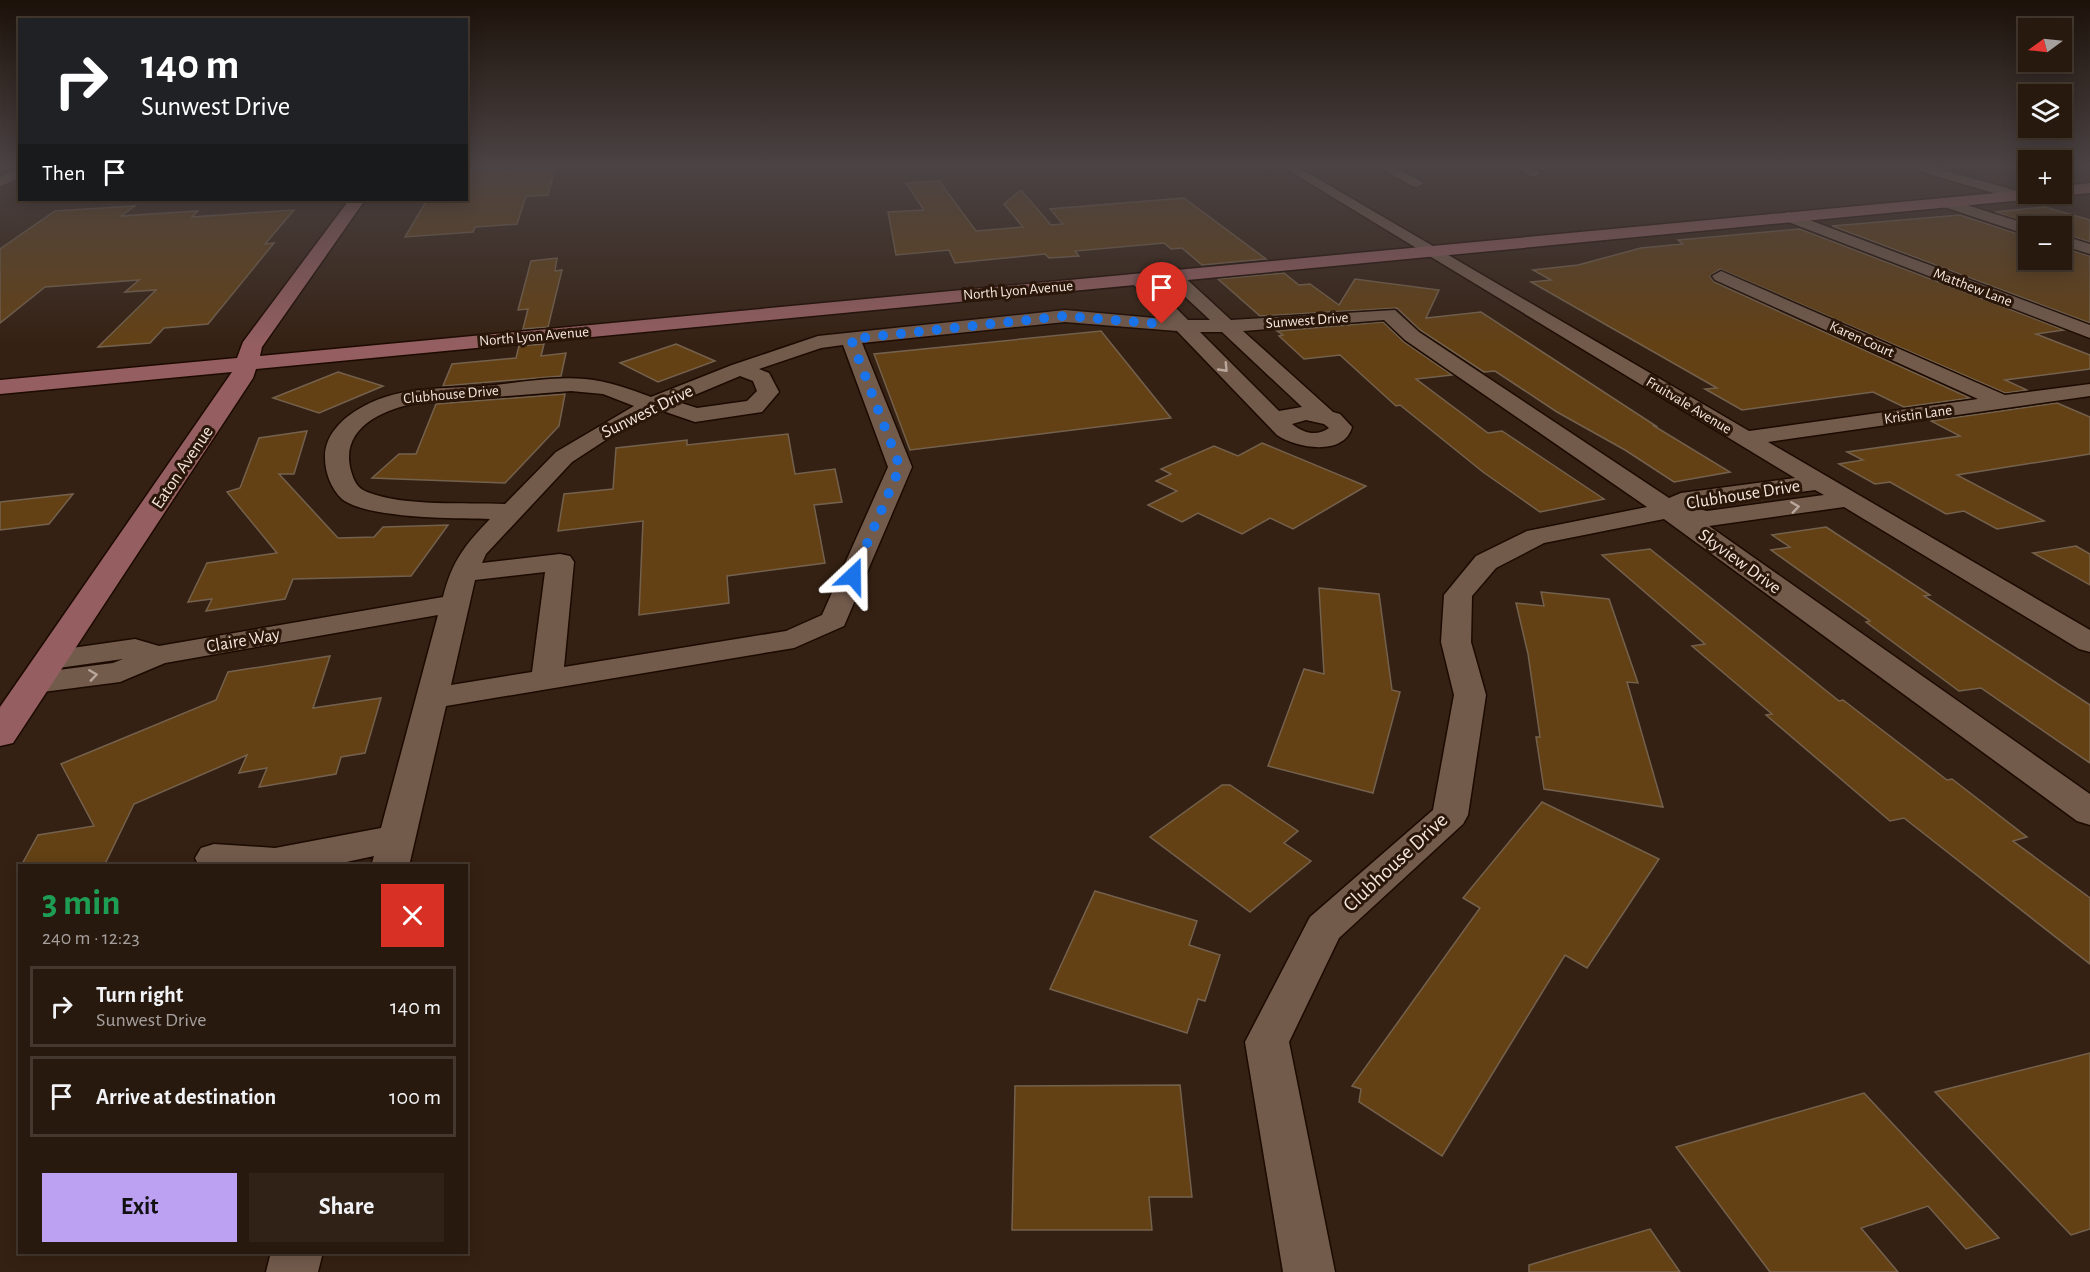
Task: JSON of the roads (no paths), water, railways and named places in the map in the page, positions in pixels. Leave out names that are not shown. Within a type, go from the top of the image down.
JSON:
[{"type":"street","name":"Eaton Avenue","points":[[0,734],[242,378],[251,347],[338,226]]},
{"type":"street","name":"Fruitvale Avenue","points":[[1389,226],[2090,643]]},
{"type":"street","name":"North Lyon Avenue","points":[[0,387],[1689,226]]},
{"type":"street","name":"Matthew Lane","points":[[1813,226],[2090,332]]},
{"type":"street","points":[[2072,243],[2090,249]]},
{"type":"street","points":[[1137,279],[1280,425],[1284,417],[1298,413],[1324,416],[1173,276]]},
{"type":"street","name":"Karen Court","points":[[1721,276],[2002,402]]},
{"type":"street","points":[[1164,307],[1203,303]]},
{"type":"street","name":"Sunwest Drive","points":[[393,852],[453,604],[463,573],[474,551],[564,458],[610,427],[655,403],[739,369],[818,342],[1065,316],[1183,326],[1227,326],[1388,315]]},
{"type":"street","name":"Skyview Drive","points":[[1388,315],[1413,336],[1669,510],[2090,812]]},
{"type":"street","points":[[430,699],[794,639],[834,620],[900,467],[851,339]]},
{"type":"street","name":"Clubhouse Drive","points":[[510,512],[396,505],[355,497],[340,478],[335,453],[342,432],[364,413],[398,398],[484,393],[536,385],[572,384],[602,387],[695,416],[754,407],[768,392],[762,377],[739,369]]},
{"type":"street","name":"Kristin Lane","points":[[1745,438],[2090,390]]},
{"type":"street","name":"Clubhouse Drive","points":[[1669,510],[1681,501],[1819,482]]},
{"type":"street","name":"Clubhouse Drive","points":[[1309,1272],[1267,1042],[1324,928],[1450,815],[1470,695],[1456,642],[1458,595],[1486,562],[1536,537],[1669,510],[1707,519],[1848,499]]},
{"type":"street","points":[[463,573],[560,562],[547,680]]},
{"type":"street","name":"Claire Way","points":[[43,672],[120,672],[157,655],[453,604]]},
{"type":"street","points":[[214,858],[275,862],[393,852]]},
{"type":"street","points":[[292,1272],[296,1254]]}]
